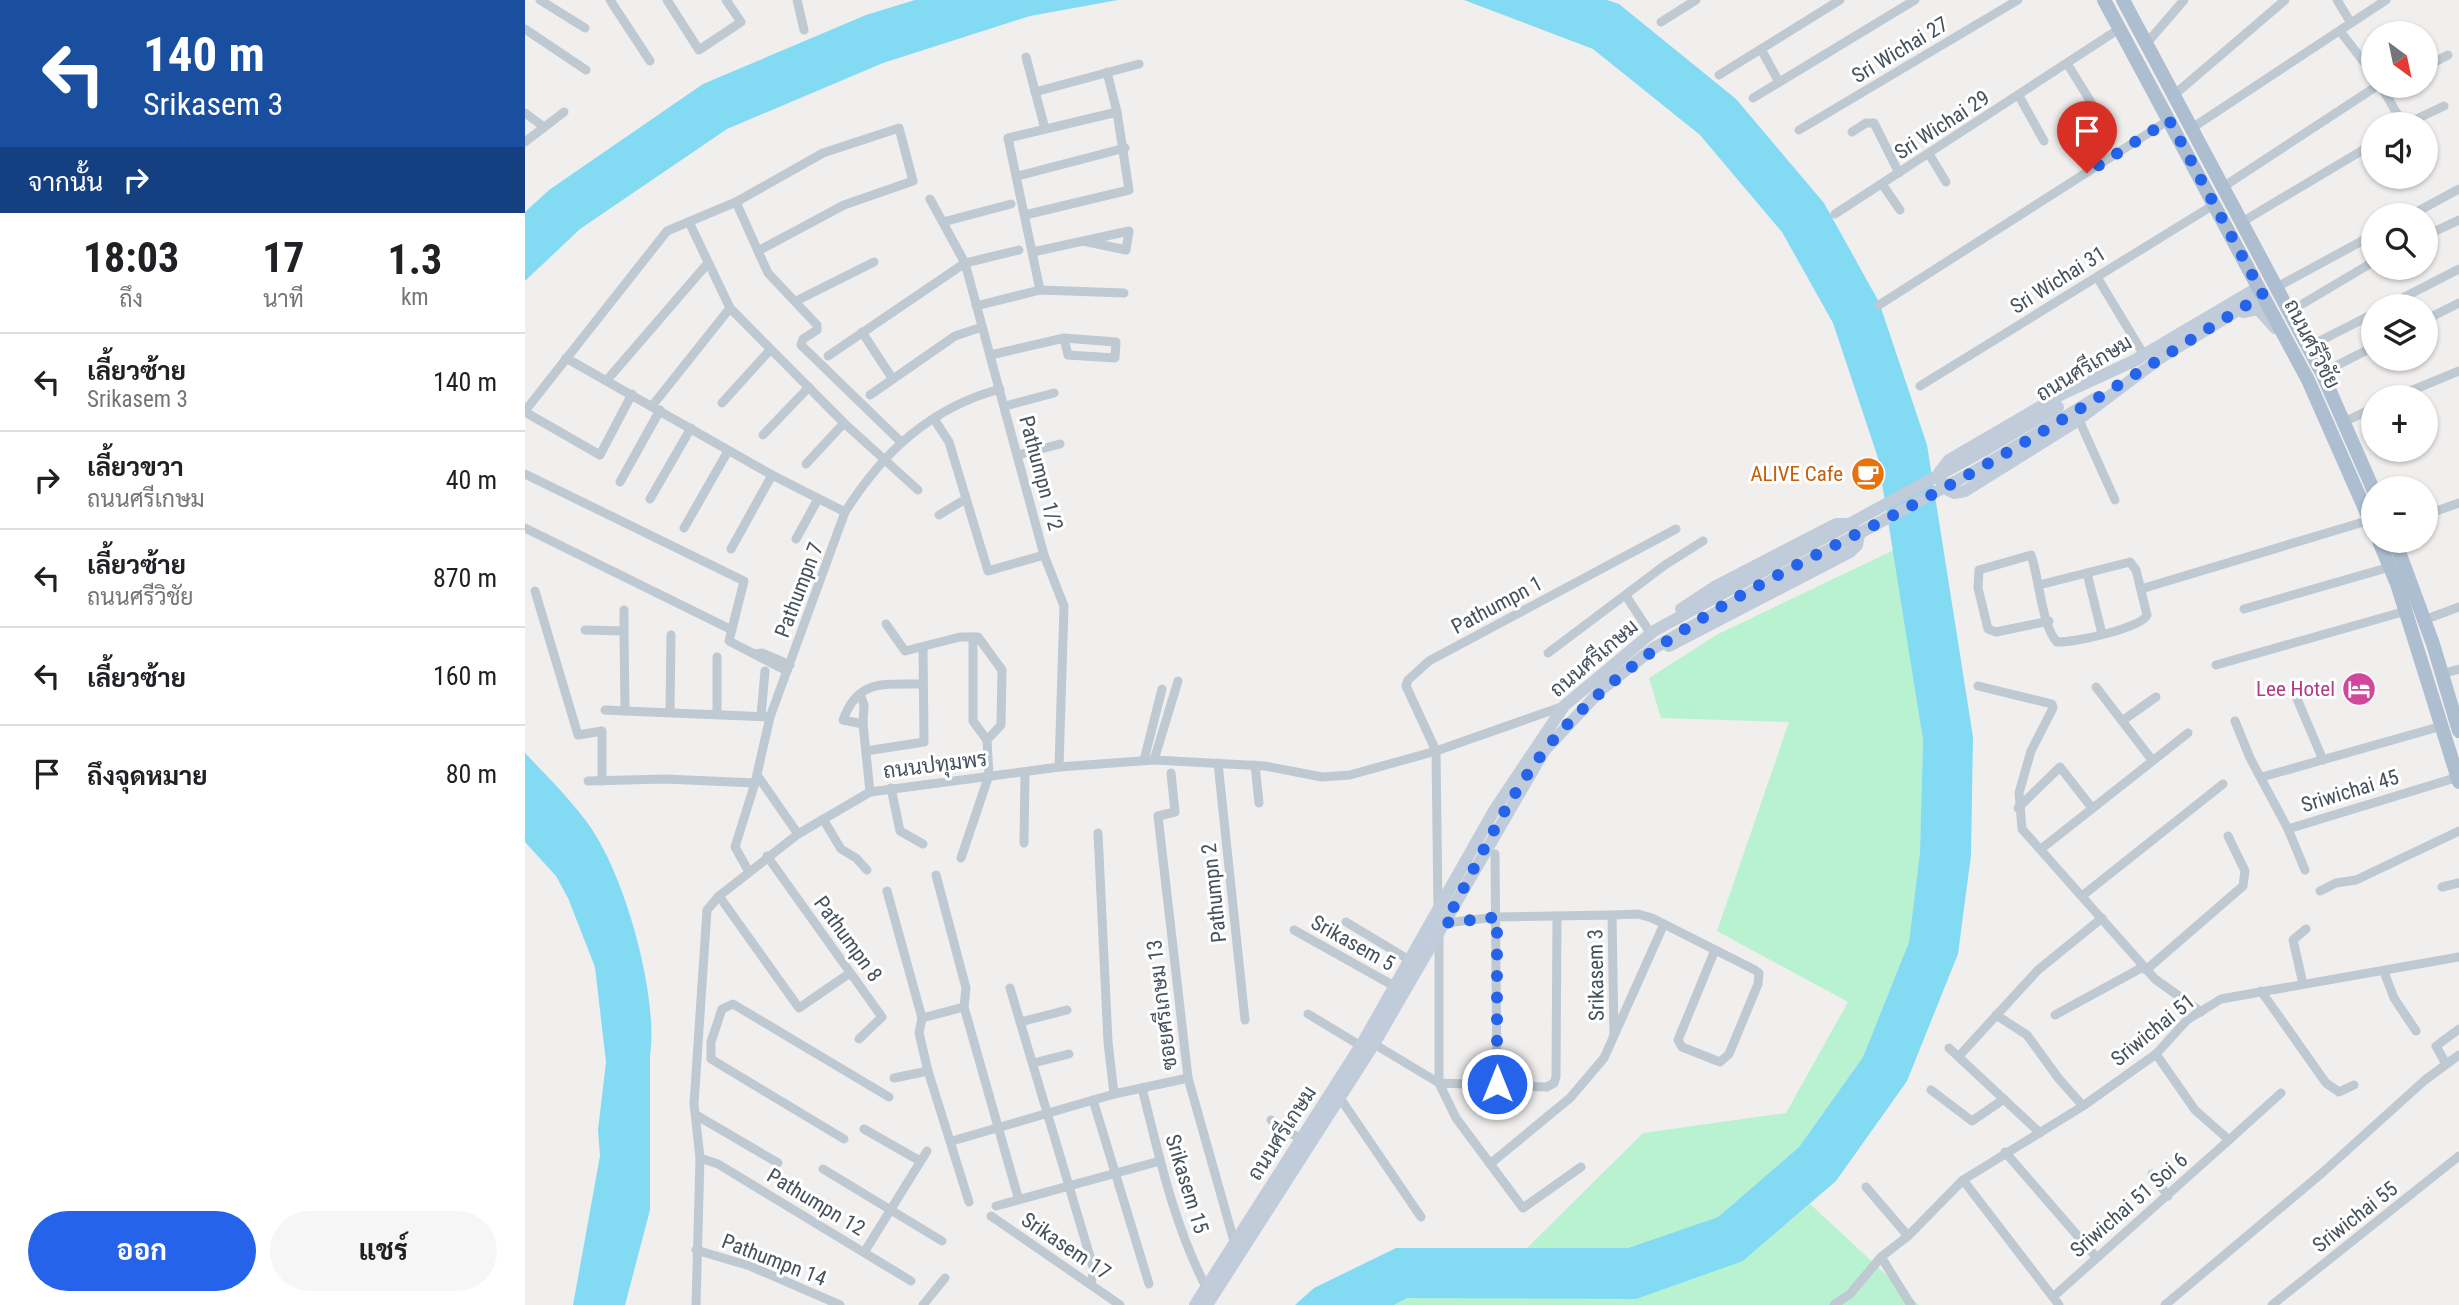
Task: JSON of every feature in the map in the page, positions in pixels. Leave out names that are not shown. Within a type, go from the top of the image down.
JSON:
[{"type":"main road","name":"ถนนศรีวิชัย","points":[[2104,0],[2229,232],[2301,350],[2337,425],[2366,476]]},
{"type":"main road","points":[[2123,0],[2245,228],[2264,273],[2266,289],[2275,291],[2287,308]]},
{"type":"main road","points":[[2169,120],[2183,112]]},
{"type":"main road","points":[[2199,328],[2245,287],[2247,280],[2229,232]]},
{"type":"main road","name":"ถนนศรีเกษม","points":[[1195,1305],[1234,1241],[1367,1045],[1544,751],[1602,689],[1664,641],[1780,569],[2141,357],[2199,328],[2266,289]]},
{"type":"main road","name":"ถนนศรีวิชัย","points":[[2287,308],[2301,350],[2322,373],[2361,492]]},
{"type":"main road","points":[[2199,328],[2248,309],[2258,309],[2301,350]]},
{"type":"main road","name":"ถนนศรีเกษม","points":[[1207,1305],[1340,1098],[1394,986],[1440,923],[1495,809],[1564,706],[1653,633],[1982,467],[2167,354],[2199,328]]},
{"type":"main road","points":[[2141,357],[2062,394],[1949,460],[1941,468],[1939,479],[1949,491],[1965,491],[2079,420],[2167,354]]},
{"type":"main road","points":[[1602,689],[1658,652],[1850,552],[1857,545],[1859,535],[1850,524],[1836,524],[1692,600],[1653,633]]},
{"type":"main road","points":[[2384,553],[2406,611],[2458,780]]},
{"type":"main road","points":[[2399,553],[2459,731]]},
{"type":"street","points":[[540,0],[585,28]]},
{"type":"street","points":[[610,0],[650,61]]},
{"type":"street","points":[[667,0],[699,50],[740,22],[726,0]]},
{"type":"street","points":[[797,0],[804,30]]},
{"type":"street","points":[[1661,22],[1696,0]]},
{"type":"street","points":[[1719,75],[1840,0]]},
{"type":"street","points":[[1753,98],[1915,0]]},
{"type":"street","name":"Sri Wichai 27","points":[[1799,130],[2018,0]]},
{"type":"street","points":[[2145,44],[2184,0]]},
{"type":"street","points":[[2174,96],[2285,0]]},
{"type":"street","points":[[2337,0],[2351,23]]},
{"type":"street","points":[[2192,128],[2386,0]]},
{"type":"street","points":[[525,29],[586,70]]},
{"type":"street","name":"Sri Wichai 29","points":[[1835,214],[2068,65],[2119,29]]},
{"type":"street","points":[[2340,31],[2361,59]]},
{"type":"street","points":[[1761,49],[1779,82]]},
{"type":"street","points":[[2438,60],[2448,55]]},
{"type":"street","points":[[1026,57],[1045,130]]},
{"type":"street","points":[[1035,92],[1139,64]]},
{"type":"street","points":[[2068,65],[2094,107]]},
{"type":"street","points":[[1025,215],[1129,190],[1125,148],[1107,72]]},
{"type":"street","points":[[2019,96],[2044,141]]},
{"type":"street","points":[[2223,187],[2361,98]]},
{"type":"street","points":[[2431,112],[2444,106]]},
{"type":"street","points":[[525,142],[564,112]]},
{"type":"street","points":[[1040,290],[1008,138],[1117,112]]},
{"type":"street","points":[[525,113],[544,127]]},
{"type":"street","points":[[1879,305],[2169,120]]},
{"type":"street","points":[[1852,132],[1866,123],[1874,123],[1899,173]]},
{"type":"street","points":[[632,394],[600,455],[525,411],[659,239],[676,225],[736,202],[824,153],[899,128],[913,181],[844,205],[758,251]]},
{"type":"street","points":[[1018,176],[1125,148]]},
{"type":"street","points":[[2245,228],[2361,152]]},
{"type":"street","points":[[1929,154],[1946,182]]},
{"type":"street","points":[[1882,184],[1900,209]]},
{"type":"street","points":[[2434,203],[2459,190]]},
{"type":"street","name":"Pathumpn 1/2","points":[[930,199],[965,263],[1044,555],[1064,606],[1059,767]]},
{"type":"street","points":[[736,202],[768,273],[817,325],[816,332],[803,339],[801,345],[900,442]]},
{"type":"street","points":[[943,222],[1011,204]]},
{"type":"street","name":"Sri Wichai 31","points":[[1920,386],[2215,204]]},
{"type":"street","points":[[2438,230],[2459,220]]},
{"type":"street","points":[[689,222],[730,308],[844,423],[918,490]]},
{"type":"street","points":[[1033,252],[1129,230],[1126,250],[1083,241]]},
{"type":"street","points":[[2266,289],[2361,241]]},
{"type":"street","points":[[828,355],[965,263],[1019,250]]},
{"type":"street","points":[[796,301],[874,262]]},
{"type":"street","points":[[607,380],[708,263]]},
{"type":"street","points":[[2287,308],[2361,268]]},
{"type":"street","points":[[2410,294],[2459,269]]},
{"type":"street","points":[[2097,277],[2141,357]]},
{"type":"street","points":[[977,306],[1040,290],[1124,293]]},
{"type":"street","points":[[2438,314],[2459,303]]},
{"type":"street","points":[[620,482],[656,408],[730,308]]},
{"type":"street","points":[[2301,350],[2361,320]]},
{"type":"street","points":[[870,396],[892,377],[955,336],[982,327]]},
{"type":"street","points":[[862,332],[892,377]]},
{"type":"street","points":[[991,355],[1064,338],[1116,342],[1115,358],[1067,355],[1064,338]]},
{"type":"street","points":[[722,403],[770,350]]},
{"type":"street","points":[[2322,373],[2361,353]]},
{"type":"street","points":[[566,358],[728,451],[845,512]]},
{"type":"street","points":[[2425,385],[2459,371]]},
{"type":"street","points":[[763,435],[809,387]]},
{"type":"street","name":"Pathumpn 7","points":[[750,872],[734,847],[756,779],[766,717],[788,668],[845,512],[900,442],[966,398],[1000,388]]},
{"type":"street","points":[[1005,406],[1053,393]]},
{"type":"street","points":[[2337,425],[2361,414]]},
{"type":"street","points":[[934,419],[949,442],[964,499],[988,571],[1044,555]]},
{"type":"street","points":[[2079,420],[2115,500]]},
{"type":"street","points":[[806,464],[844,423]]},
{"type":"street","points":[[650,499],[691,428]]},
{"type":"street","points":[[1018,455],[1060,444]]},
{"type":"street","points":[[684,528],[728,451]]},
{"type":"street","points":[[525,474],[744,582],[729,641],[754,654],[762,653],[788,668]]},
{"type":"street","points":[[731,549],[772,475]]},
{"type":"street","points":[[796,539],[818,499]]},
{"type":"street","points":[[939,515],[964,499]]},
{"type":"street","points":[[2438,510],[2459,503]]},
{"type":"street","points":[[2141,589],[2361,526]]},
{"type":"street","points":[[525,528],[732,629]]},
{"type":"street","name":"Pathumpn 1","points":[[1436,751],[1406,686],[1408,680],[1429,661],[1676,529]]},
{"type":"street","points":[[1548,653],[1665,565],[1703,541]]},
{"type":"street","points":[[2039,585],[2130,562],[2136,570],[2147,615],[2144,621],[2102,634],[2057,642],[2029,555],[1982,568],[1976,575],[1986,627],[1992,631],[2049,621]]},
{"type":"street","points":[[2244,610],[2390,567]]},
{"type":"street","points":[[2087,573],[2102,634]]},
{"type":"street","points":[[535,591],[577,735],[602,731],[602,781]]},
{"type":"street","points":[[1626,596],[1653,633]]},
{"type":"street","points":[[2424,620],[2459,607]]},
{"type":"street","points":[[624,610],[625,711]]},
{"type":"street","points":[[2216,665],[2406,611]]},
{"type":"street","points":[[886,624],[905,651],[978,637],[1002,670],[1000,725],[987,740]]},
{"type":"street","points":[[585,630],[624,631]]},
{"type":"street","points":[[670,711],[671,635]]},
{"type":"street","points":[[961,859],[989,775],[987,740],[974,722],[973,637]]},
{"type":"street","points":[[866,751],[924,741],[923,648]]},
{"type":"street","points":[[717,657],[717,713]]},
{"type":"street","points":[[2442,674],[2459,668]]},
{"type":"street","points":[[605,710],[766,717],[765,671]]},
{"type":"street","points":[[1149,760],[1178,681]]},
{"type":"street","points":[[863,724],[842,720],[850,700],[867,686],[923,684]]},
{"type":"street","points":[[1977,687],[2047,701],[2052,706],[2028,761],[2018,793],[2022,829],[2145,969],[2174,995],[2201,1012]]},
{"type":"street","points":[[2096,687],[2152,760]]},
{"type":"street","points":[[1149,760],[1162,689]]},
{"type":"street","points":[[860,694],[864,705],[863,724],[870,792]]},
{"type":"street","points":[[2295,694],[2323,760]]},
{"type":"street","points":[[2122,721],[2156,696]]},
{"type":"street","name":"ถนนปทุมพร","points":[[696,1305],[700,1158],[695,1115],[707,910],[719,896],[798,834],[870,792],[1059,767],[1149,760],[1255,765],[1321,777],[1350,775],[1436,751],[1564,706]]},
{"type":"street","name":"Sriwichai 45","points":[[2235,721],[2250,758],[2288,828],[2458,780]]},
{"type":"street","points":[[2262,777],[2442,726]]},
{"type":"street","points":[[2041,849],[2188,733]]},
{"type":"street","points":[[1436,751],[1440,923],[1439,1083],[1455,1118],[1523,1208],[1581,1167]]},
{"type":"street","name":"Pathumpn 2","points":[[1218,762],[1245,1020]]},
{"type":"street","points":[[1255,765],[1259,803]]},
{"type":"street","points":[[2018,808],[2060,767],[2092,808]]},
{"type":"street","points":[[1024,843],[1025,772]]},
{"type":"street","name":"ซอยศรีเกษม 13","points":[[1171,773],[1175,812],[1158,816],[1188,1078],[1234,1241]]},
{"type":"street","points":[[588,781],[756,779],[798,834]]},
{"type":"street","points":[[2082,896],[2223,784]]},
{"type":"street","points":[[891,788],[900,831],[923,844]]},
{"type":"street","points":[[823,819],[841,849],[856,858],[867,870]]},
{"type":"street","points":[[2288,828],[2305,870]]},
{"type":"street","points":[[2321,891],[2336,883],[2356,880],[2459,831]]},
{"type":"street","points":[[1098,833],[1108,1042],[1114,1094]]},
{"type":"street","points":[[2055,1015],[2145,969],[2243,886],[2245,870],[2228,836]]},
{"type":"street","points":[[1495,854],[1497,1084]]},
{"type":"street","name":"Pathumpn 8","points":[[767,856],[882,1017],[859,1039]]},
{"type":"street","points":[[936,875],[966,988],[964,1007],[1018,1198]]},
{"type":"street","points":[[2442,887],[2459,883]]},
{"type":"street","points":[[887,891],[922,1018],[919,1033],[928,1071],[969,1202]]},
{"type":"street","points":[[719,896],[799,1008],[851,973]]},
{"type":"street","points":[[1612,915],[1638,914],[1664,924],[1755,970],[1760,976],[1729,1054],[1720,1062],[1682,1048],[1678,1040],[1715,950]]},
{"type":"street","name":"Srikasem 3","points":[[1440,923],[1497,917],[1612,915],[1614,1035]]},
{"type":"street","points":[[1308,1014],[1439,1083],[1539,1087],[1554,1083],[1557,916]]},
{"type":"street","points":[[1959,1056],[2038,970],[2102,918]]},
{"type":"street","points":[[1346,922],[1411,961]]},
{"type":"street","points":[[1490,1164],[1570,1098],[1604,1058],[1664,924]]},
{"type":"street","points":[[2303,984],[2293,940],[2306,929]]},
{"type":"street","name":"Srikasem 5","points":[[1294,930],[1394,986]]},
{"type":"street","name":"Sriwichai 51","points":[[1834,1305],[1850,1294],[1881,1257],[1908,1236],[1963,1180],[2083,1106],[2156,1054],[2187,1020],[2221,999],[2459,957]]},
{"type":"street","points":[[2384,972],[2394,998],[2416,1031]]},
{"type":"street","points":[[1010,988],[1094,1270],[1091,1283]]},
{"type":"street","points":[[2261,991],[2326,1083],[2339,1092],[2354,1085]]},
{"type":"street","points":[[844,1139],[716,1064],[708,1052],[722,1009],[733,1004],[889,1097]]},
{"type":"street","points":[[922,1018],[964,1007]]},
{"type":"street","points":[[702,1008],[719,1015]]},
{"type":"street","points":[[1020,1022],[1067,1010]]},
{"type":"street","points":[[1996,1015],[2027,1035],[2059,1079],[2083,1106]]},
{"type":"street","points":[[2447,1064],[2435,1046],[2459,1029]]},
{"type":"street","points":[[1949,1048],[2040,1133]]},
{"type":"street","points":[[1033,1063],[1069,1054]]},
{"type":"street","points":[[2156,1054],[2195,1110],[2229,1140]]},
{"type":"street","points":[[2165,1305],[2459,1055]]},
{"type":"street","points":[[894,1078],[928,1071]]},
{"type":"street","points":[[952,1141],[1114,1094],[1188,1078]]},
{"type":"street","name":"Srikasem 15","points":[[1142,1088],[1160,1161],[1190,1255],[1206,1287]]},
{"type":"street","points":[[1931,1090],[1972,1121],[2004,1099]]},
{"type":"street","name":"Sriwichai 51 Soi 6","points":[[2056,1301],[2096,1257],[2168,1196],[2281,1093]]},
{"type":"street","points":[[1340,1098],[1421,1217]]},
{"type":"street","points":[[1093,1100],[1149,1284]]},
{"type":"street","points":[[695,1115],[778,1163]]},
{"type":"street","points":[[1271,1120],[1302,1140]]},
{"type":"street","points":[[864,1129],[920,1161]]},
{"type":"street","points":[[865,1251],[927,1151]]},
{"type":"street","points":[[2005,1152],[2096,1257]]},
{"type":"street","name":"Sriwichai 55","points":[[2272,1305],[2459,1156]]},
{"type":"street","name":"Pathumpn 12","points":[[700,1158],[718,1164],[911,1281]]},
{"type":"street","points":[[996,1206],[1160,1161]]},
{"type":"street","points":[[823,1169],[942,1241]]},
{"type":"street","points":[[2152,1174],[2168,1196]]},
{"type":"street","points":[[1963,1180],[2056,1301]]},
{"type":"street","points":[[1866,1187],[1908,1236]]},
{"type":"street","name":"Srikasem 17","points":[[991,1216],[1120,1305]]},
{"type":"street","name":"Pathumpn 14","points":[[696,1250],[750,1266],[840,1305]]},
{"type":"street","points":[[1881,1257],[1911,1305]]},
{"type":"street","points":[[923,1305],[945,1278]]},
{"type":"green space","points":[[1894,550],[1923,740],[1920,852],[1909,942],[1863,1057],[1799,1147],[1718,1217],[1628,1248],[1527,1248],[1643,1133],[1786,1113],[1848,1002],[1717,931],[1789,722],[1661,718],[1649,678],[1718,634]]},
{"type":"green space","points":[[1810,1204],[1919,1305],[1394,1305],[1407,1298],[1526,1298],[1743,1261]]},
{"type":"water","points":[[915,0],[1118,0],[1030,16],[883,63],[727,129],[580,229],[525,281],[525,212],[549,190],[703,84],[866,15]]},
{"type":"water","points":[[1464,0],[1607,0],[1619,4],[1736,99],[1824,203],[1879,302],[1927,445],[1973,737],[1971,855],[1958,954],[1907,1081],[1836,1181],[1743,1261],[1636,1299],[1407,1298],[1394,1305],[1295,1305],[1314,1288],[1396,1248],[1628,1248],[1718,1217],[1799,1147],[1863,1057],[1909,942],[1920,852],[1923,740],[1878,458],[1833,323],[1782,232],[1700,135],[1593,49]]},
{"type":"water","points":[[525,753],[572,803],[600,843],[625,901],[644,968],[651,1030],[650,1210],[625,1305],[573,1305],[600,1156],[598,1130],[606,1062],[595,967],[568,898],[556,876],[525,842]]},
{"type":"place","name":"ALIVE Cafe","points":[[1868,474]]},
{"type":"place","name":"Lee Hotel","points":[[2359,689]]},
{"type":"route","points":[[1497,1084],[1497,917],[1445,923],[1519,790],[1544,751],[1579,712],[1630,665],[1697,621],[1982,467],[2263,295],[2169,120],[2087,173]]}]
